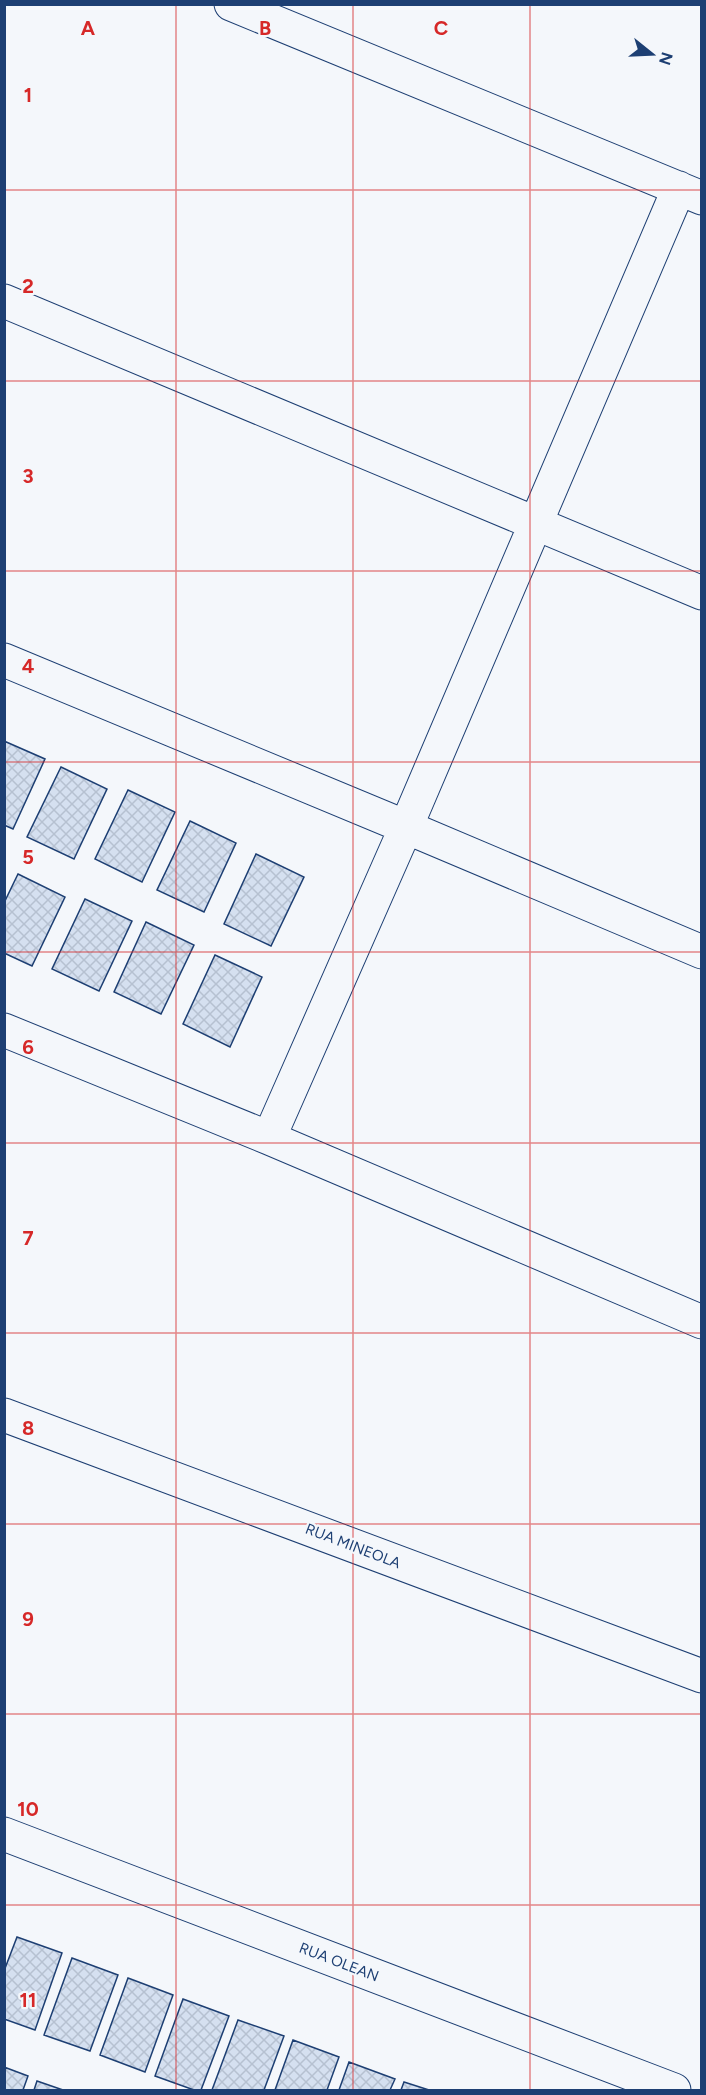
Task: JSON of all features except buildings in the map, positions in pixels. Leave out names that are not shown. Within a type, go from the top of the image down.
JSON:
[{"type":"street","points":[[231,4],[690,193],[536,523],[406,827],[269,1138]]},
{"type":"street","points":[[4,301],[702,592]]},
{"type":"street","points":[[4,660],[702,952]]},
{"type":"street","points":[[4,1030],[269,1138],[702,1322]]},
{"type":"street","name":"RUA MINEOLA","points":[[4,1415],[702,1676]]},
{"type":"street","name":"RUA OLEAN","points":[[4,1834],[674,2091]]}]
